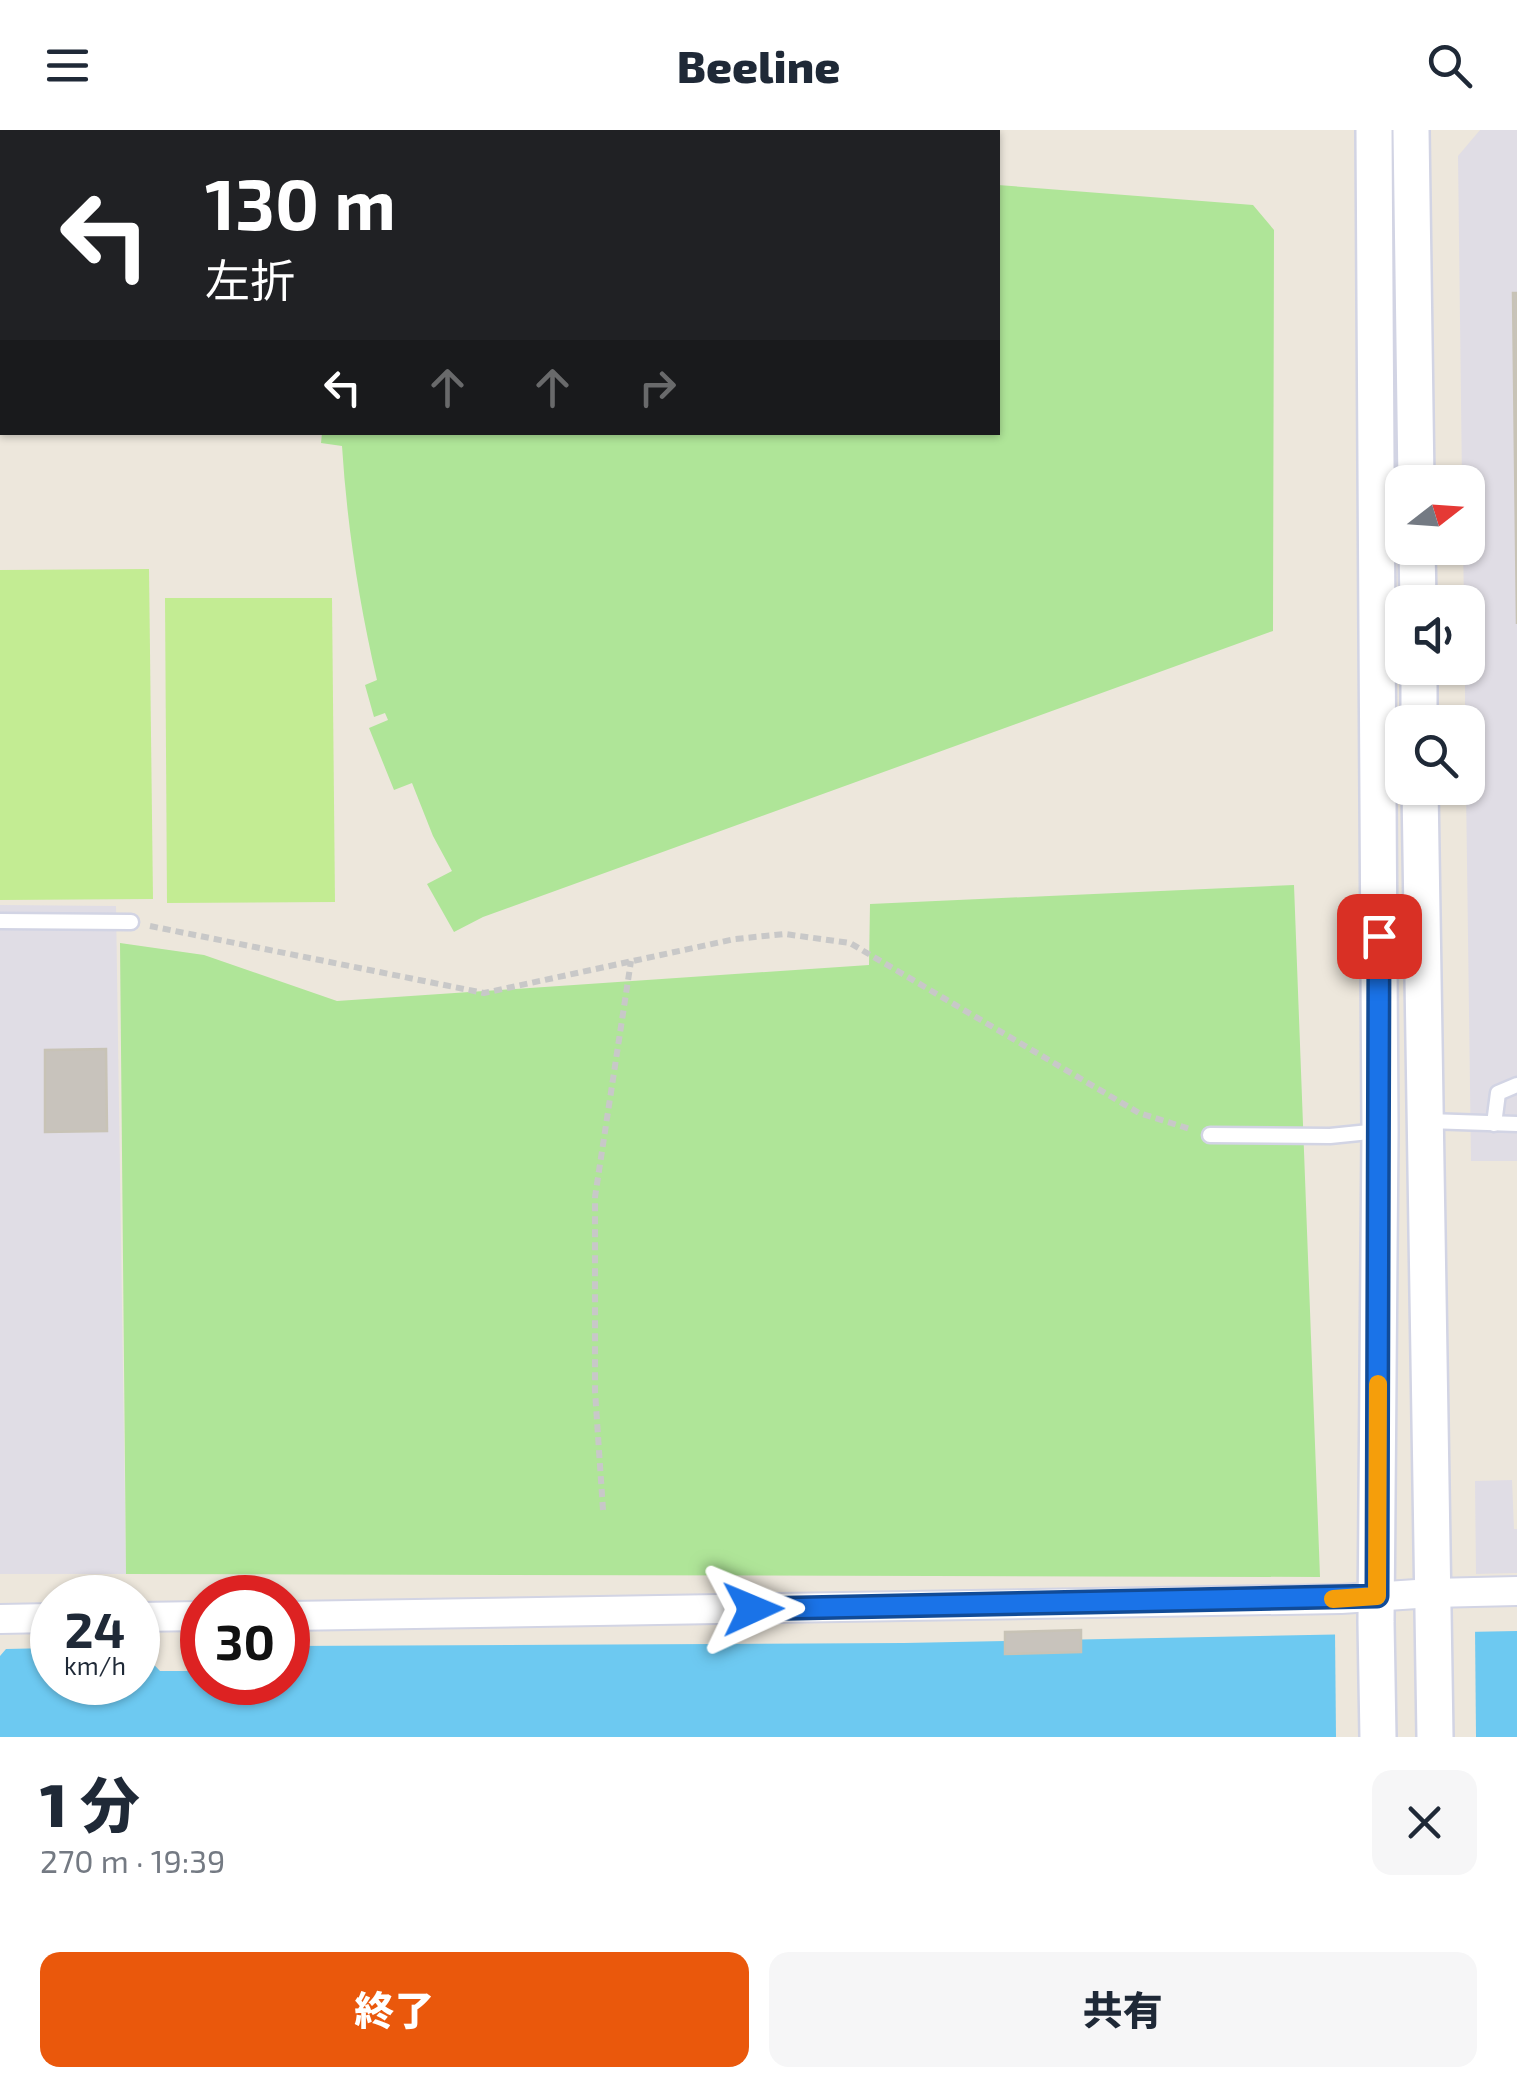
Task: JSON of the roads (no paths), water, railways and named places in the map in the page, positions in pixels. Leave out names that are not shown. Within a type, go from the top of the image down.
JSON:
[{"type":"street","points":[[1374,130],[1380,1131],[1378,1737]]},
{"type":"street","points":[[1410,130],[1416,465]]},
{"type":"street","points":[[1420,805],[1435,1737]]},
{"type":"street","points":[[310,1616],[1432,1608],[1517,1592]]},
{"type":"street","points":[[0,1618],[30,1618]]},
{"type":"lane","points":[[0,921],[131,922]]},
{"type":"lane","points":[[1494,1124],[1498,1092],[1517,1085]]},
{"type":"lane","points":[[1425,1121],[1517,1124]]},
{"type":"lane","points":[[1210,1135],[1330,1136],[1380,1131]]},
{"type":"water","points":[[1517,1631],[1517,1737],[0,1737],[0,1656],[6,1649],[30,1648],[30,1705],[160,1705],[160,1671],[180,1671],[180,1705],[310,1705],[310,1646],[904,1643]]}]
